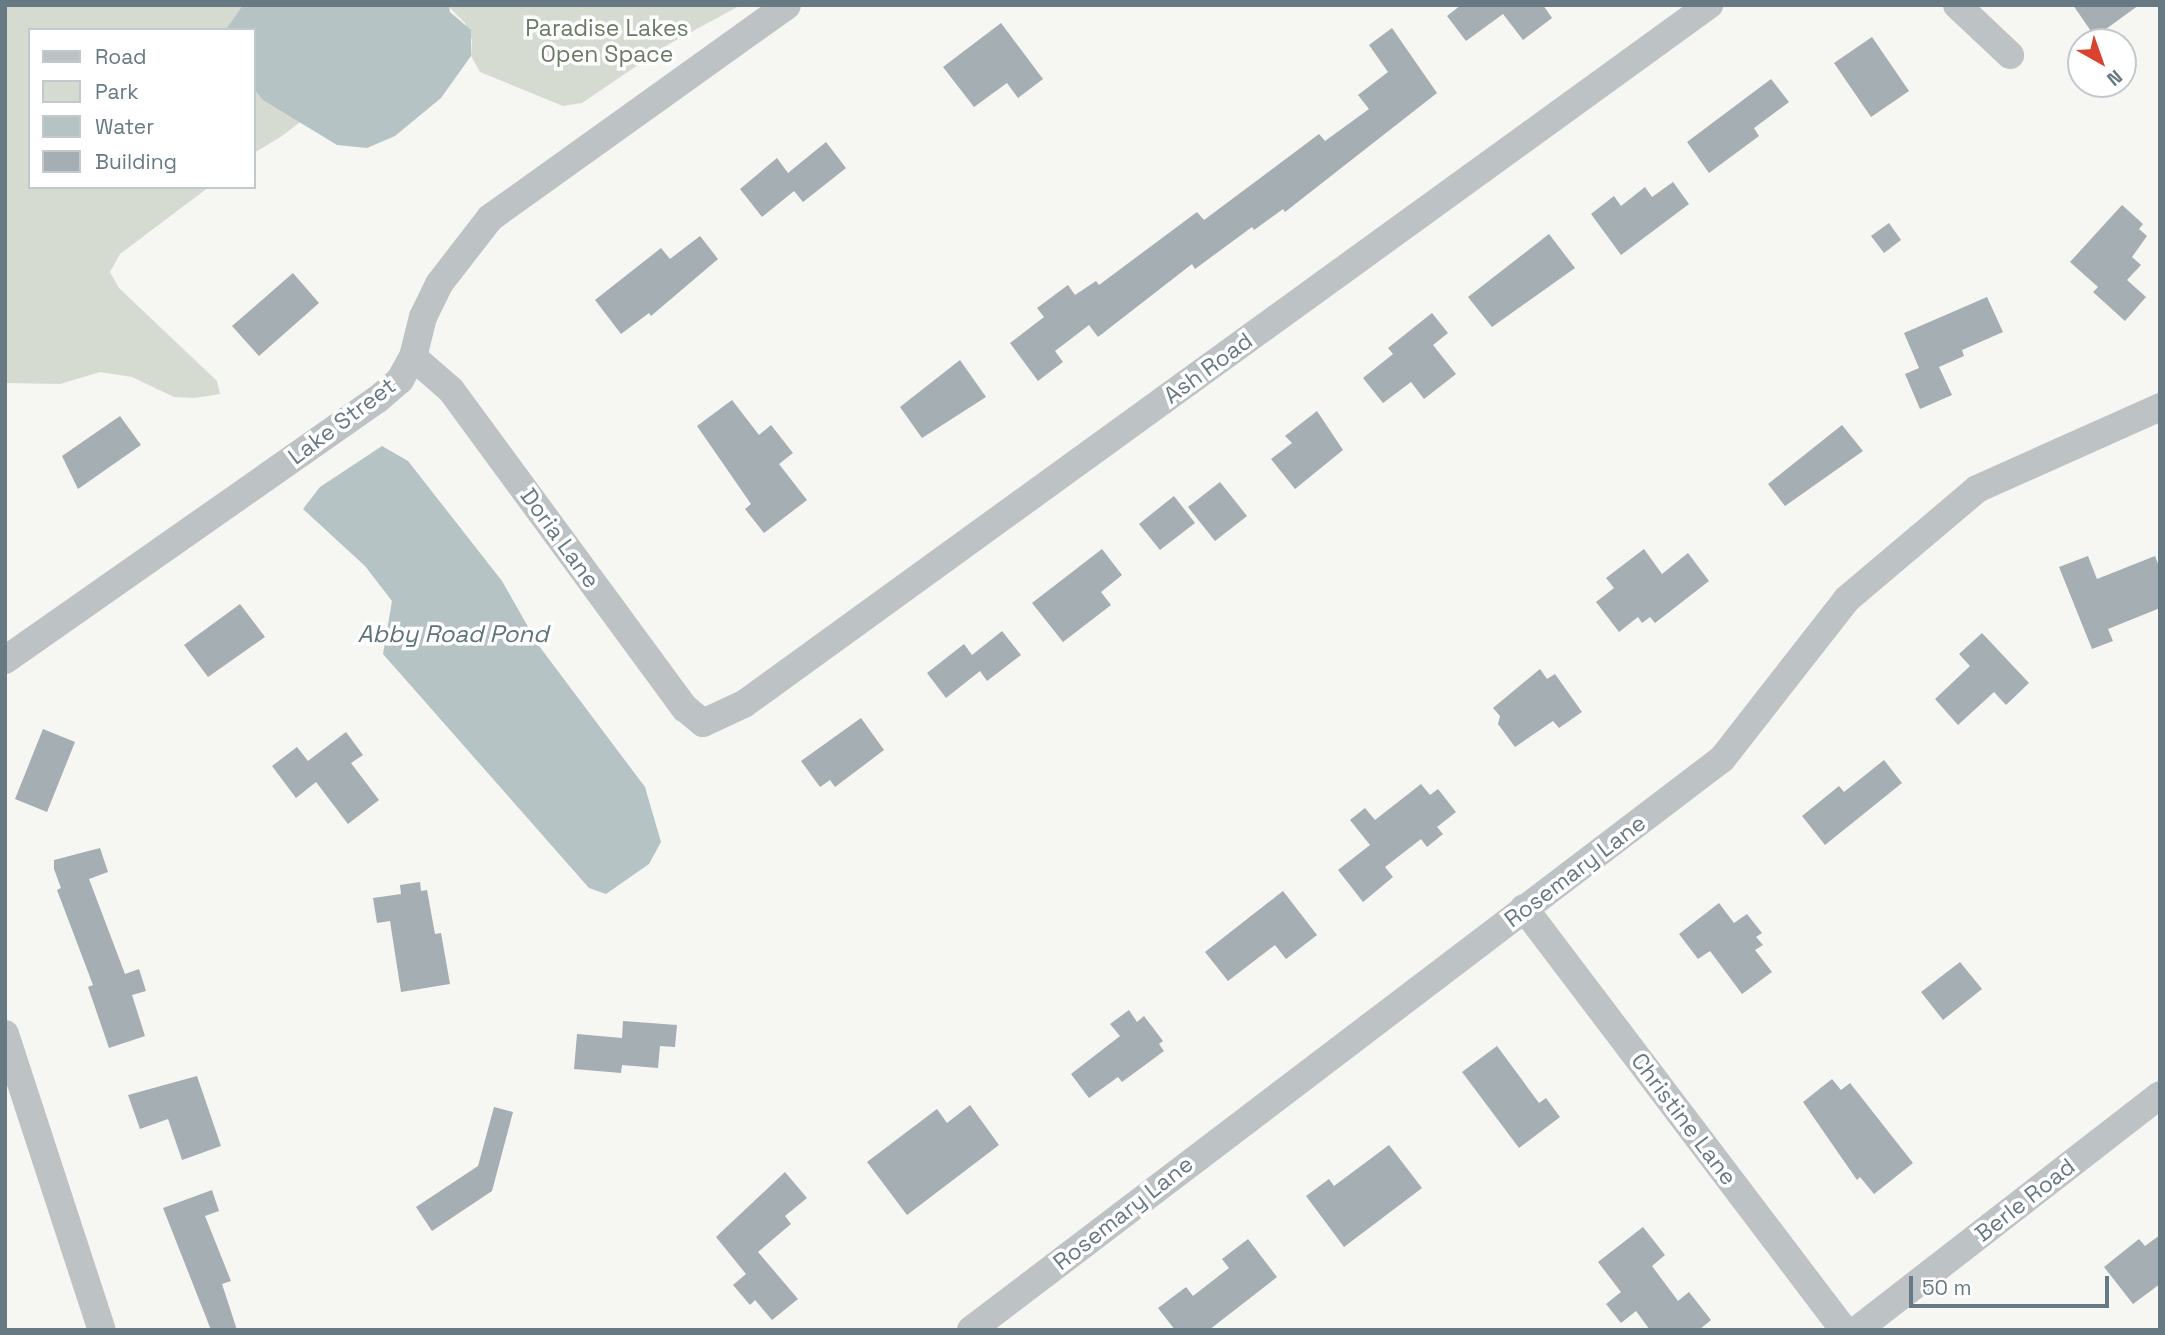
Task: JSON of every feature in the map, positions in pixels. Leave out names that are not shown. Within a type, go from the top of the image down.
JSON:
[{"type":"street","name":"Lake Street","points":[[5,660],[378,399],[400,380],[413,357],[423,317],[439,284],[490,218],[787,5]]},
{"type":"street","name":"Ash Road","points":[[703,723],[744,704],[1709,5]]},
{"type":"street","points":[[1957,5],[2010,55]]},
{"type":"street","name":"Doria Lane","points":[[413,357],[451,390],[685,708],[703,723]]},
{"type":"street","name":"Rosemary Lane","points":[[971,1330],[1722,759],[1847,599],[1909,542],[1977,489],[2160,407]]},
{"type":"street","name":"Christine Lane","points":[[1524,908],[1844,1330]]},
{"type":"street","points":[[5,1034],[102,1330]]},
{"type":"street","name":"Berle Road","points":[[1857,1330],[2160,1095]]},
{"type":"green space","name":"Paradise Lakes Open Space","points":[[5,5],[741,5],[669,44],[582,103],[563,106],[480,72],[471,56],[472,40],[465,23],[449,7],[282,136],[256,152],[256,28],[28,28],[28,189],[206,189],[120,254],[110,272],[119,288],[217,381],[220,394],[194,398],[174,397],[132,377],[100,372],[60,384],[5,383]]},
{"type":"water","points":[[243,5],[449,5],[450,12],[471,30],[471,56],[441,98],[395,136],[367,148],[337,145],[263,100],[256,91],[256,28],[227,28]]},
{"type":"water","name":"Abby Road Pond","points":[[382,446],[408,461],[502,581],[539,646],[645,787],[661,842],[649,864],[606,894],[589,888],[383,654],[392,601],[365,566],[303,509],[320,487]]},
{"type":"building","points":[[1461,5],[1543,5],[1552,18],[1523,40],[1503,14],[1466,41],[1447,16]]},
{"type":"building","points":[[2073,5],[2139,5],[2107,28],[2089,28]]},
{"type":"building","points":[[1001,23],[1043,79],[1018,98],[1007,83],[974,107],[943,67]]},
{"type":"building","points":[[1392,28],[1437,93],[1285,212],[1283,209],[1254,230],[1252,227],[1195,269],[1192,264],[1098,337],[1089,325],[1055,351],[1063,362],[1038,381],[1010,343],[1044,317],[1037,308],[1068,285],[1075,295],[1096,281],[1099,285],[1197,212],[1204,220],[1319,134],[1325,141],[1369,109],[1358,95],[1388,72],[1369,45]]},
{"type":"building","points":[[1872,37],[1909,91],[1871,117],[1834,63]]},
{"type":"building","points":[[1771,79],[1789,102],[1754,128],[1759,136],[1709,173],[1687,142]]},
{"type":"building","points":[[826,142],[846,168],[803,202],[794,191],[762,217],[740,189],[777,158],[788,173]]},
{"type":"building","points":[[1673,182],[1689,204],[1621,255],[1591,214],[1614,196],[1621,206],[1645,187],[1652,197]]},
{"type":"building","points":[[2122,205],[2143,224],[2139,229],[2147,236],[2132,257],[2141,265],[2127,280],[2146,297],[2125,321],[2093,292],[2098,287],[2070,262]]},
{"type":"building","points":[[1889,223],[1901,240],[1884,253],[1871,236]]},
{"type":"building","points":[[1549,234],[1575,268],[1492,327],[1468,297]]},
{"type":"building","points":[[700,236],[718,259],[651,316],[649,313],[621,334],[595,300],[661,248],[670,259]]},
{"type":"building","points":[[293,273],[319,303],[259,356],[232,326]]},
{"type":"building","points":[[1987,297],[2003,332],[1962,350],[1964,356],[1939,367],[1952,395],[1920,409],[1905,374],[1919,368],[1904,333]]},
{"type":"building","points":[[1432,313],[1448,333],[1433,345],[1456,374],[1424,399],[1411,382],[1383,403],[1363,378],[1393,354],[1388,348]]},
{"type":"building","points":[[960,360],[986,397],[922,438],[900,407]]},
{"type":"building","points":[[732,400],[759,435],[771,425],[793,453],[779,464],[807,500],[764,533],[745,509],[751,504],[697,426]]},
{"type":"building","points":[[1317,411],[1343,450],[1295,489],[1271,459],[1292,443],[1285,436]]},
{"type":"building","points":[[120,416],[141,445],[78,489],[62,456]]},
{"type":"building","points":[[1842,425],[1863,451],[1785,506],[1768,484]]},
{"type":"building","points":[[1220,482],[1247,516],[1215,541],[1188,507]]},
{"type":"building","points":[[1174,496],[1195,523],[1160,550],[1139,524]]},
{"type":"building","points":[[1102,549],[1122,575],[1101,592],[1111,605],[1063,642],[1032,603]]},
{"type":"building","points":[[1644,549],[1662,574],[1688,553],[1709,581],[1655,623],[1650,617],[1642,623],[1638,617],[1619,632],[1596,602],[1614,588],[1606,578]]},
{"type":"building","points":[[2088,556],[2097,579],[2155,556],[2160,569],[2160,608],[2108,629],[2113,641],[2092,649],[2059,567]]},
{"type":"building","points":[[240,604],[265,637],[208,677],[184,645]]},
{"type":"building","points":[[1002,631],[1021,655],[987,681],[980,671],[946,698],[927,673],[964,644],[972,655]]},
{"type":"building","points":[[1982,633],[2029,683],[2006,705],[1994,692],[1958,725],[1935,699],[1970,666],[1959,654]]},
{"type":"building","points":[[1540,669],[1547,679],[1555,674],[1582,712],[1559,728],[1553,721],[1515,747],[1498,724],[1500,716],[1493,708]]},
{"type":"building","points":[[861,718],[884,750],[835,787],[830,780],[820,787],[801,761]]},
{"type":"building","points":[[43,729],[75,742],[47,812],[15,799]]},
{"type":"building","points":[[346,732],[363,755],[351,763],[379,800],[348,824],[316,782],[296,798],[272,766],[297,747],[308,761]]},
{"type":"building","points":[[1884,760],[1902,783],[1825,845],[1802,816],[1839,786],[1844,792]]},
{"type":"building","points":[[1421,784],[1430,795],[1438,789],[1456,812],[1437,827],[1443,834],[1427,847],[1421,839],[1385,867],[1393,877],[1363,902],[1338,870],[1370,845],[1350,820],[1365,808],[1375,820]]},
{"type":"building","points":[[100,848],[108,872],[89,879],[125,974],[139,969],[146,991],[132,995],[145,1036],[109,1048],[88,987],[93,985],[57,890],[61,888],[54,869],[54,860]]},
{"type":"building","points":[[420,882],[421,891],[427,890],[435,934],[441,933],[450,984],[401,992],[390,921],[377,923],[373,898],[401,894],[400,885]]},
{"type":"building","points":[[1283,891],[1317,935],[1286,959],[1275,945],[1228,981],[1205,952]]},
{"type":"building","points":[[1719,903],[1734,923],[1747,914],[1762,933],[1756,937],[1763,945],[1755,950],[1772,972],[1742,994],[1710,951],[1698,959],[1679,934]]},
{"type":"building","points":[[1960,962],[1982,989],[1943,1020],[1921,992]]},
{"type":"building","points":[[1129,1010],[1137,1022],[1144,1016],[1163,1041],[1159,1044],[1164,1051],[1122,1082],[1118,1077],[1089,1098],[1071,1074],[1120,1036],[1110,1024]]},
{"type":"building","points":[[623,1021],[677,1025],[675,1047],[660,1046],[658,1068],[622,1065],[621,1073],[574,1069],[577,1034],[622,1038]]},
{"type":"building","points":[[1497,1046],[1539,1103],[1546,1098],[1560,1117],[1519,1148],[1462,1072]]},
{"type":"building","points":[[197,1076],[221,1146],[182,1160],[168,1119],[140,1129],[128,1095]]},
{"type":"building","points":[[1832,1079],[1841,1090],[1850,1083],[1913,1163],[1874,1194],[1860,1177],[1857,1180],[1803,1102]]},
{"type":"building","points":[[970,1105],[999,1145],[907,1215],[867,1162],[937,1109],[947,1123]]},
{"type":"building","points":[[494,1107],[513,1112],[492,1191],[432,1231],[416,1207],[478,1166]]},
{"type":"building","points":[[1389,1145],[1422,1188],[1344,1247],[1306,1196],[1329,1179],[1334,1186]]},
{"type":"building","points":[[785,1172],[807,1198],[785,1216],[791,1224],[758,1252],[798,1299],[772,1320],[755,1300],[750,1305],[733,1285],[746,1274],[716,1237]]},
{"type":"building","points":[[212,1190],[219,1211],[205,1216],[231,1281],[222,1284],[237,1330],[211,1330],[163,1208]]},
{"type":"building","points":[[1643,1227],[1665,1255],[1652,1266],[1678,1301],[1689,1292],[1711,1320],[1699,1330],[1650,1330],[1636,1311],[1621,1323],[1606,1304],[1621,1292],[1598,1262]]},
{"type":"building","points":[[2160,1235],[2160,1284],[2133,1304],[2104,1267],[2139,1239],[2145,1246]]},
{"type":"building","points":[[1248,1239],[1277,1277],[1209,1330],[1175,1330],[1158,1308],[1186,1287],[1193,1296],[1229,1268],[1222,1259]]}]
